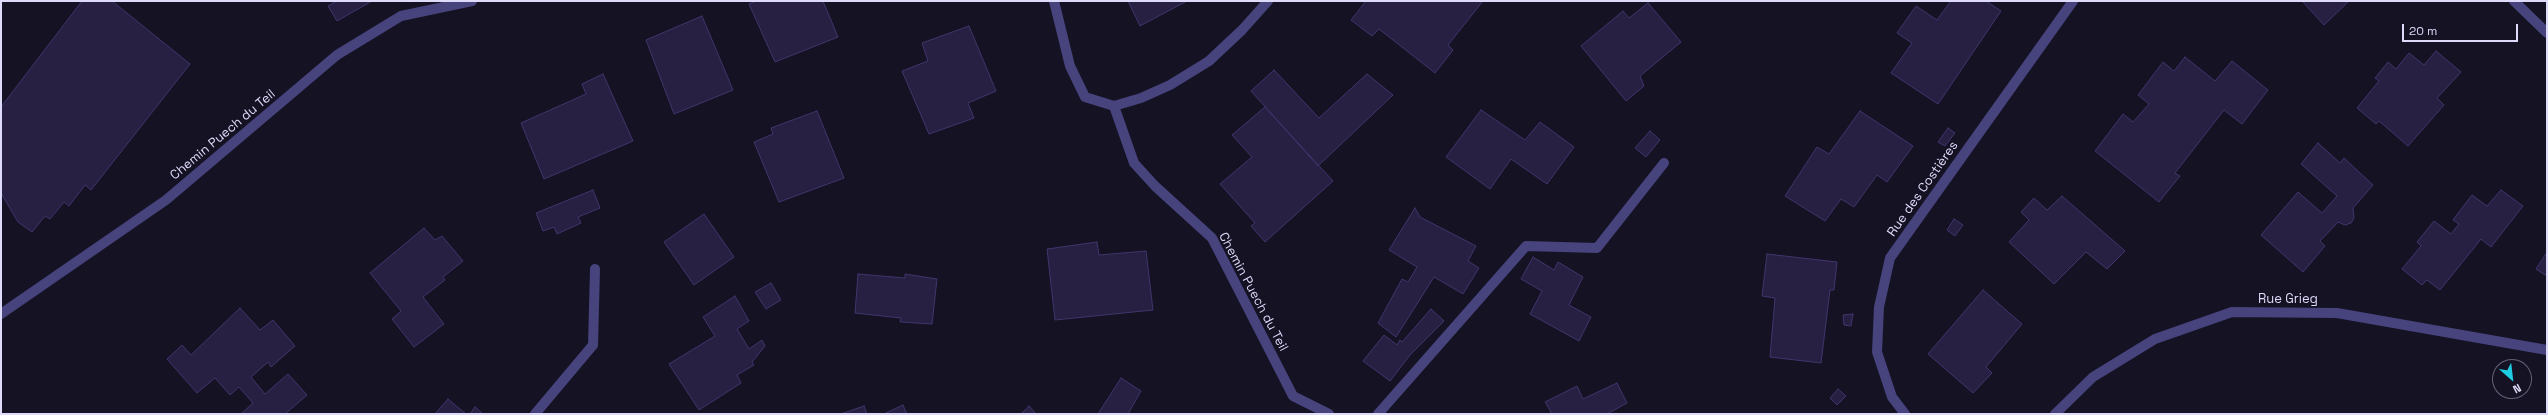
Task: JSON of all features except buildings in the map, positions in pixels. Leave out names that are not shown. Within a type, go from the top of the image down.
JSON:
[{"type":"street","name":"Chemin Puech du Teil","points":[[1,314],[166,200],[337,55],[401,16],[472,1]]},
{"type":"street","points":[[1054,1],[1070,66],[1085,97],[1114,106],[1141,98],[1170,85],[1209,61],[1242,30],[1268,1]]},
{"type":"street","name":"Rue des Costières","points":[[1905,414],[1892,397],[1877,352],[1879,307],[1890,258],[2073,1]]},
{"type":"street","points":[[2514,1],[2547,33]]},
{"type":"street","name":"Chemin Puech du Teil","points":[[1114,106],[1134,163],[1155,186],[1212,238],[1293,396],[1329,414]]},
{"type":"street","points":[[1378,414],[1526,246],[1597,248],[1664,163]]},
{"type":"street","points":[[535,414],[593,345],[595,269]]},
{"type":"street","name":"Rue Grieg","points":[[2055,414],[2093,377],[2155,339],[2232,312],[2337,313],[2547,350]]}]
